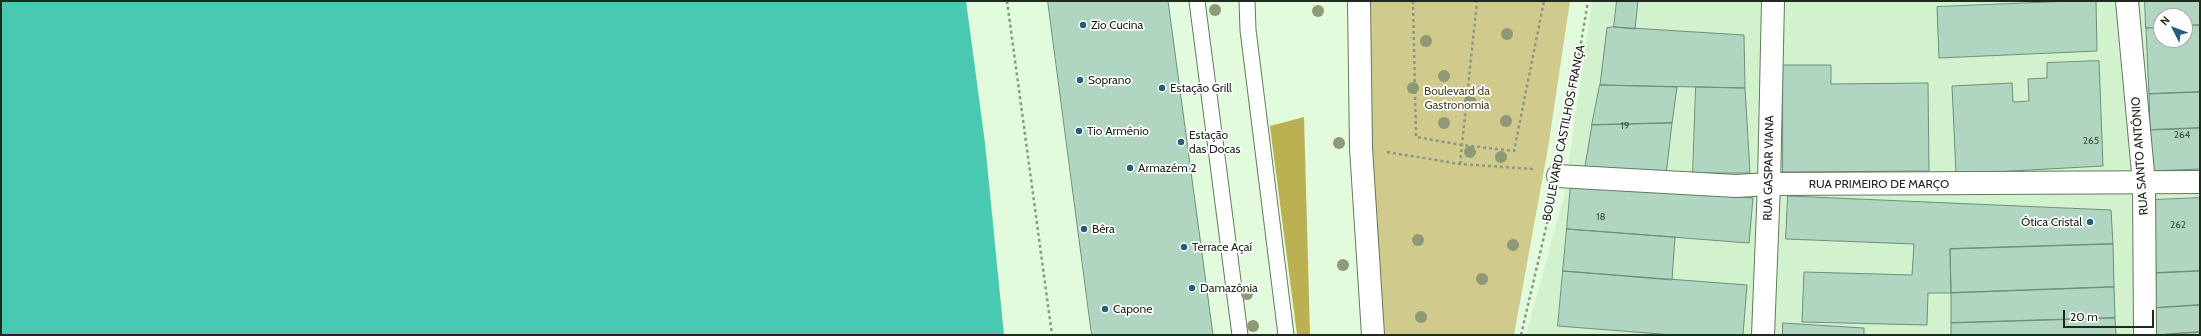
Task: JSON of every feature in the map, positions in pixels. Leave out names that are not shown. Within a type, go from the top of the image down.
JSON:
[{"type":"street","points":[[1359,1],[1361,148],[1374,335]]},
{"type":"street","name":"RUA GASPAR VIANA","points":[[1763,335],[1769,184],[1773,1]]},
{"type":"street","name":"RUA SANTO ANTÔNIO","points":[[2127,1],[2144,183],[2145,335]]},
{"type":"street","name":"RUA PRIMEIRO DE MARÇO","points":[[1558,176],[1736,186],[1769,184],[2200,182]]},
{"type":"lane","points":[[1197,1],[1240,335]]},
{"type":"lane","points":[[1247,1],[1249,38],[1286,335]]},
{"type":"path","points":[[1007,1],[1052,335]]},
{"type":"path","points":[[1413,1],[1416,137],[1462,145],[1514,151],[1544,1]]},
{"type":"path","points":[[1460,164],[1477,1]]},
{"type":"path","name":"BOULEVARD CASTILHOS FRANÇA","points":[[1521,335],[1558,176],[1588,1]]},
{"type":"path","points":[[1361,148],[1460,164],[1544,170],[1558,176]]},
{"type":"shaded area","points":[[1592,1],[2200,1],[2200,335],[1526,335],[1564,196]]},
{"type":"shaded area","points":[[1304,117],[1310,335],[1297,335],[1270,126]]},
{"type":"green space","name":"Boulevard da Gastronomia","points":[[1359,1],[1570,1],[1548,148],[1514,335],[1373,335]]},
{"type":"water","points":[[1,1],[966,1],[985,143],[1004,335],[1,335]]},
{"type":"building","name":"Armazém 2","points":[[1048,1],[1168,1],[1213,335],[1092,335]]},
{"type":"building","points":[[1617,1],[1638,1],[1635,29],[1614,27]]},
{"type":"building","points":[[2096,1],[2097,51],[1939,58],[1937,7]]},
{"type":"building","points":[[2145,1],[2200,1],[2200,25],[2193,25],[2193,8],[2153,8],[2153,28],[2146,28]]},
{"type":"building","points":[[2193,25],[2200,25],[2200,92],[2149,94],[2146,28],[2153,28],[2153,48],[2193,48]]},
{"type":"building","points":[[1614,27],[1744,35],[1745,88],[1600,85],[1607,28]]},
{"type":"building","points":[[2099,61],[2103,166],[1956,174],[1952,86],[2012,83],[2013,102],[2029,101],[2028,79],[2047,78],[2047,63]]},
{"type":"building","points":[[1783,65],[1831,65],[1831,84],[1928,83],[1929,171],[1783,172]]},
{"type":"building","points":[[1600,85],[1677,87],[1672,123],[1592,125]]},
{"type":"building","points":[[1696,87],[1745,88],[1750,173],[1693,173]]},
{"type":"building","points":[[2200,92],[2200,128],[2150,130],[2149,94]]},
{"type":"building","points":[[1672,123],[1666,175],[1584,172],[1592,125]]},
{"type":"building","points":[[2200,128],[2200,169],[2151,171],[2150,130]]},
{"type":"building","points":[[1571,184],[1753,198],[1749,243],[1567,229]]},
{"type":"building","points":[[1788,196],[2111,210],[2113,244],[1950,249],[1951,293],[1928,293],[1927,325],[1802,322],[1804,272],[1912,275],[1914,244],[1786,239]]},
{"type":"building","points":[[2200,198],[2200,271],[2156,273],[2153,200]]},
{"type":"building","points":[[1567,229],[1675,237],[1672,280],[1563,271]]},
{"type":"building","points":[[2113,244],[2114,287],[1951,293],[1950,249]]},
{"type":"building","points":[[1563,271],[1747,285],[1743,335],[1673,335],[1558,326]]},
{"type":"building","points":[[2200,271],[2200,305],[2155,308],[2156,273]]},
{"type":"building","points":[[2114,287],[2115,318],[1951,323],[1951,293]]},
{"type":"building","points":[[2200,305],[2200,332],[2156,335],[2155,308]]},
{"type":"building","points":[[2115,318],[2116,335],[1951,335],[1951,323]]},
{"type":"building","points":[[1783,323],[1864,328],[1864,335],[1783,335]]},
{"type":"building","points":[[2200,332],[2200,335],[2157,335]]},
{"type":"place","name":"Zio Cucina","points":[[1083,25]]},
{"type":"place","name":"Soprano","points":[[1080,80]]},
{"type":"place","name":"Estação Grill","points":[[1162,88]]},
{"type":"place","name":"Tio Armênio","points":[[1079,131]]},
{"type":"place","name":"Estação das Docas","points":[[1181,142]]},
{"type":"place","name":"Armazém 2","points":[[1130,168]]},
{"type":"place","name":"Ótica Cristal","points":[[2090,222]]},
{"type":"place","name":"Bêra","points":[[1084,229]]},
{"type":"place","name":"Terrace Açaí","points":[[1184,247]]},
{"type":"place","name":"Damazônia","points":[[1192,288]]},
{"type":"place","name":"Capone","points":[[1105,309]]}]
